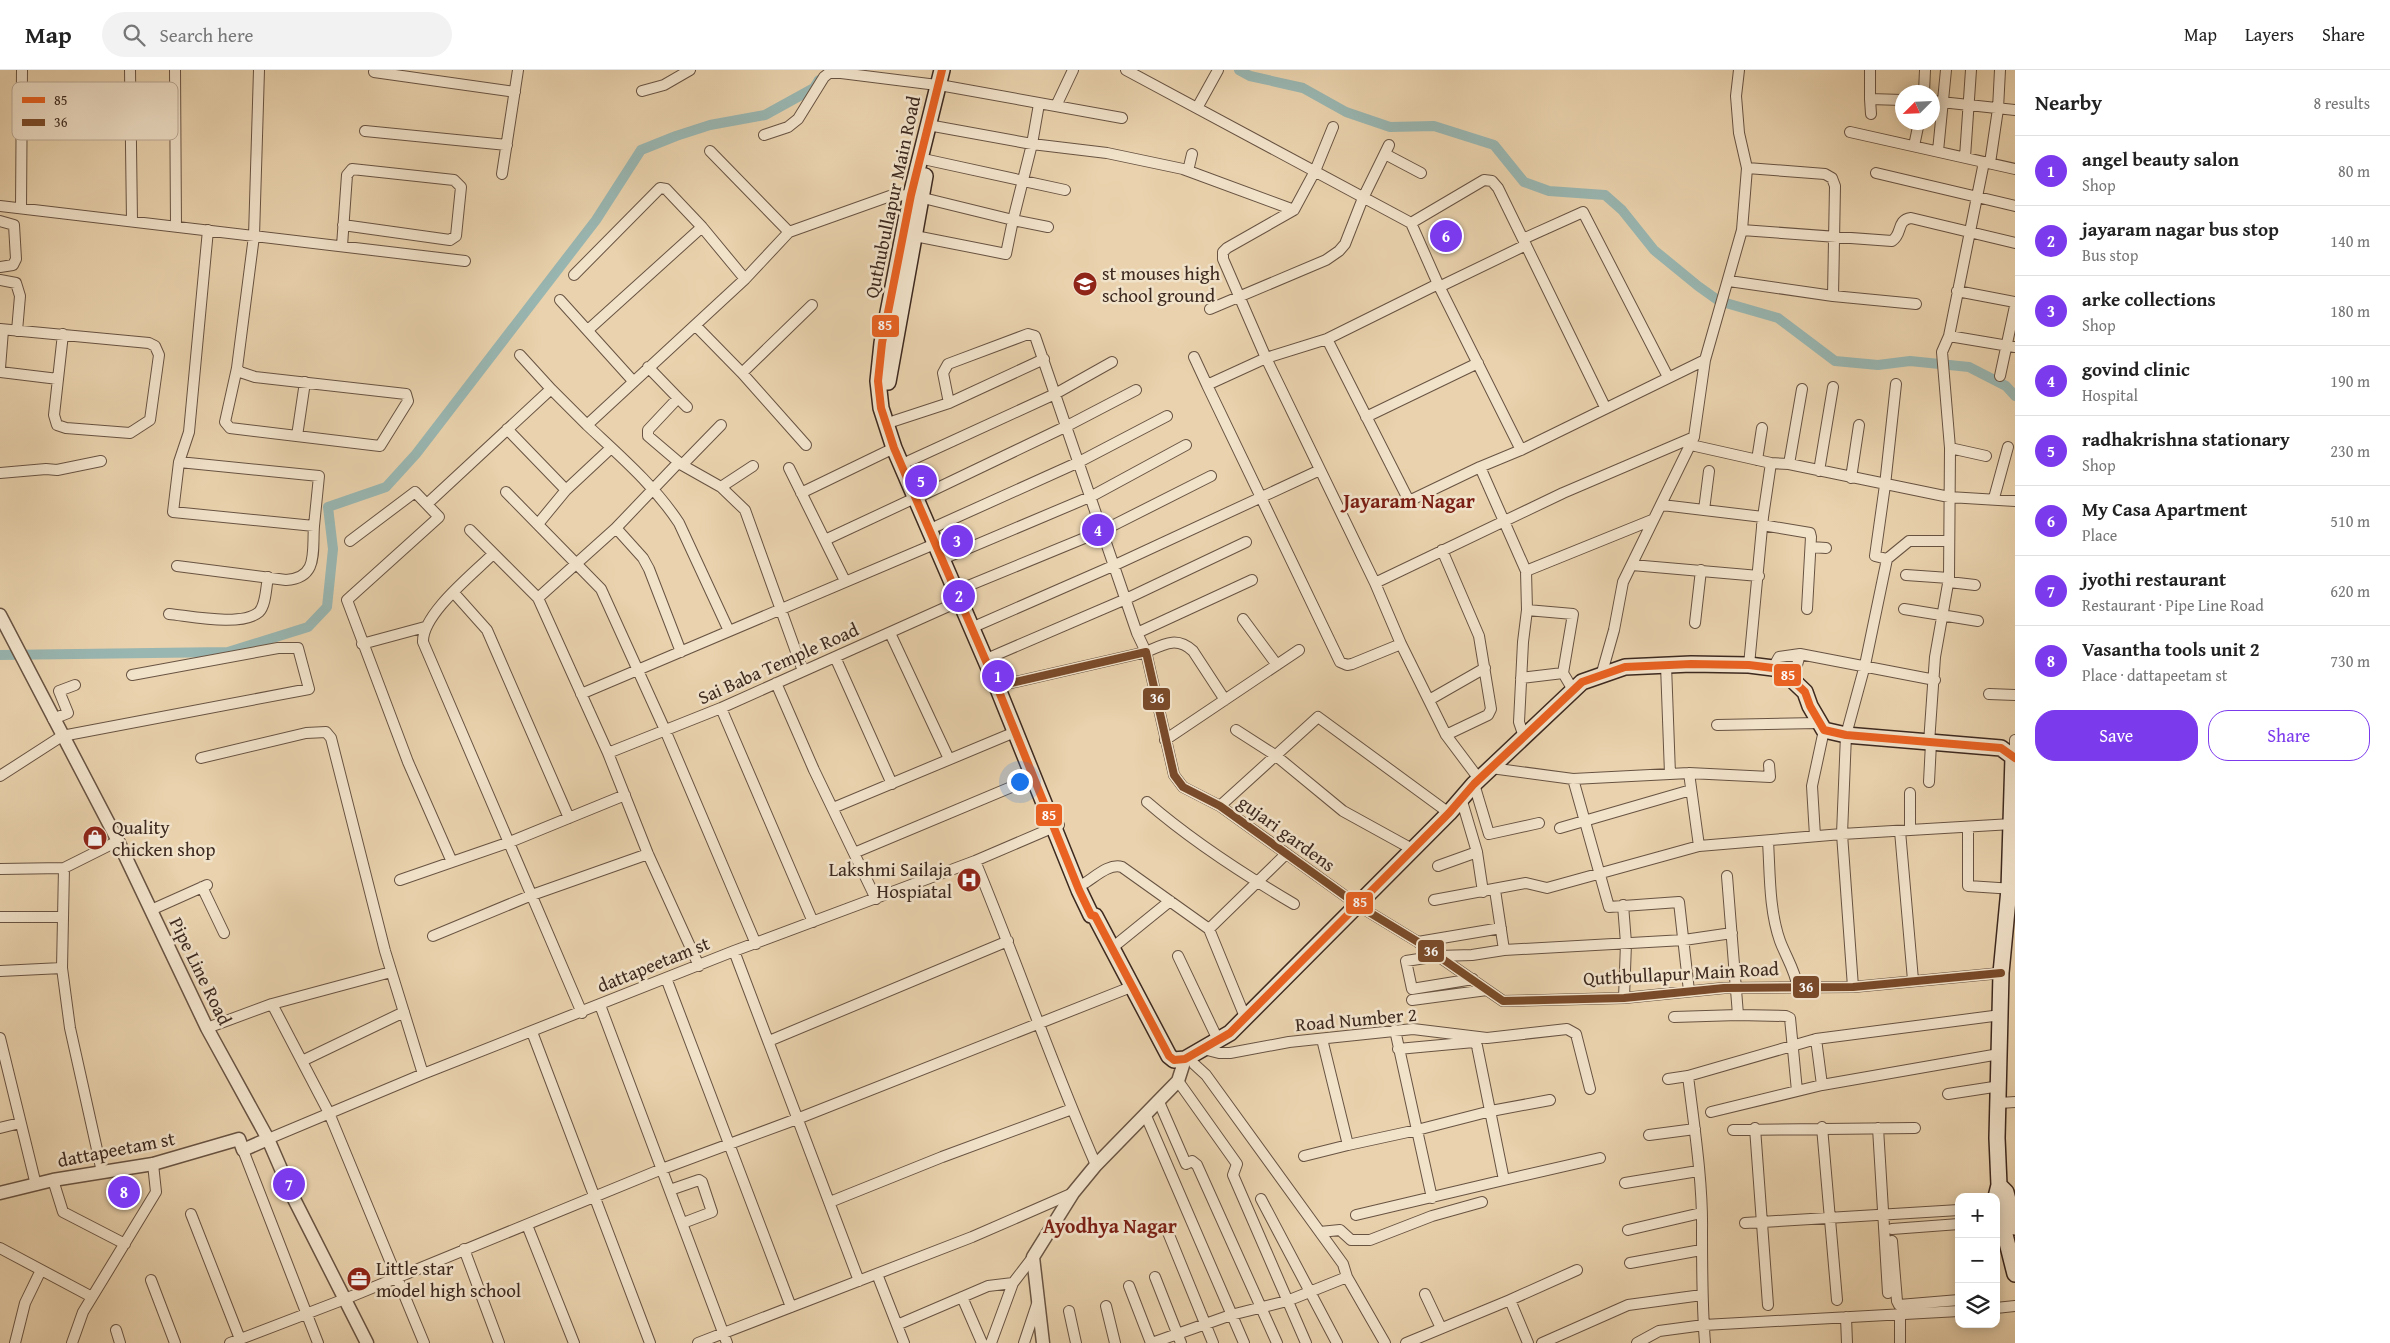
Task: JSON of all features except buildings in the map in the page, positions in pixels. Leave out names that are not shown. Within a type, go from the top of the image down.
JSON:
[{"type":"main road","name":"Quthubullapur Main Road","points":[[942,70],[941,86],[882,343],[878,381],[880,408],[894,448],[937,526],[950,556],[964,600],[1033,778],[1085,883],[1097,911],[1095,916]]},
{"type":"main road","name":"Quthubullapur Main Road","points":[[941,86],[951,70]]},
{"type":"main road","name":"Quthubullapur Main Road","points":[[931,125],[928,160],[916,196],[915,236],[886,395],[936,543],[978,625],[1091,915],[1095,916],[1169,1056],[1174,1060],[1189,1060]]},
{"type":"main road","points":[[1189,1060],[1230,1033],[1359,906],[1491,768],[1582,682],[1625,668],[1666,665],[1749,665],[1773,668],[1784,672],[1805,692],[1821,726],[1846,735],[2001,748],[2014,758],[2012,889],[2001,973],[1997,1193]]},
{"type":"main road","points":[[2000,1197],[2006,1192],[2015,1227]]},
{"type":"main road","points":[[2000,1212],[2015,1274]]},
{"type":"street","points":[[237,368],[240,372],[255,377],[406,394],[408,400],[380,446],[230,428],[226,424],[237,368],[254,236],[259,70]]},
{"type":"street","points":[[502,174],[518,70]]},
{"type":"street","points":[[642,91],[664,86],[690,70]]},
{"type":"street","points":[[1056,106],[1073,70]]},
{"type":"street","points":[[1126,70],[1412,223],[1438,285],[1521,450]]},
{"type":"street","points":[[1197,108],[1218,70]]},
{"type":"street","points":[[1601,676],[1614,630],[1623,582],[1692,441],[1705,360],[1729,282],[1742,230],[1747,168],[1739,133],[1736,96],[1739,70]]},
{"type":"street","points":[[1870,70],[1871,114]]},
{"type":"street","points":[[1924,85],[1925,70]]},
{"type":"street","points":[[1938,151],[1946,70]]},
{"type":"street","points":[[1965,157],[1971,70]]},
{"type":"street","points":[[1929,782],[1935,657],[1949,580],[1950,448],[1942,352],[1949,336],[1968,234],[1987,162],[1998,109],[2000,70]]},
{"type":"street","points":[[374,72],[515,92]]},
{"type":"street","points":[[764,135],[788,127],[798,119],[824,77],[841,72],[941,86],[1122,118]]},
{"type":"street","points":[[1870,99],[1895,100]]},
{"type":"street","points":[[1940,102],[2015,110]]},
{"type":"street","points":[[915,236],[1006,254],[1032,144],[1039,104]]},
{"type":"street","points":[[931,125],[1032,144],[1107,153],[1188,171],[1294,210]]},
{"type":"street","points":[[1333,127],[1315,171],[1294,210],[1223,252],[1223,259],[1266,358],[1375,583],[1401,644],[1446,735],[1477,782],[1490,834],[1539,823]]},
{"type":"street","points":[[1914,146],[1917,130]]},
{"type":"street","points":[[365,131],[506,145]]},
{"type":"street","points":[[1850,132],[2015,169]]},
{"type":"street","points":[[21,140],[21,208]]},
{"type":"street","points":[[131,140],[132,221]]},
{"type":"street","points":[[175,140],[176,226]]},
{"type":"street","points":[[1210,309],[1332,257],[1345,244],[1363,198],[1387,149],[1421,173]]},
{"type":"street","points":[[710,151],[789,232]]},
{"type":"street","points":[[1188,171],[1192,154]]},
{"type":"street","points":[[928,160],[1065,190]]},
{"type":"street","points":[[1747,168],[1826,174],[1832,178],[1835,186],[1836,238],[1832,296]]},
{"type":"street","points":[[342,246],[343,225],[347,175],[352,169],[454,180],[461,187],[456,236],[450,240],[343,225]]},
{"type":"street","points":[[1876,173],[2015,206]]},
{"type":"street","points":[[1412,223],[1484,180],[1492,180],[1498,188],[1525,242],[1605,407]]},
{"type":"street","points":[[574,275],[660,188],[666,189],[745,279]]},
{"type":"street","points":[[587,425],[745,279],[789,232],[890,196],[916,196],[1013,220],[1048,226]]},
{"type":"street","points":[[0,206],[465,261]]},
{"type":"street","points":[[1207,385],[1266,358],[1326,339],[1583,212],[1668,377]]},
{"type":"street","points":[[1742,230],[1836,238],[1892,240],[1897,236],[1900,223],[1908,218],[1968,234],[2015,243]]},
{"type":"street","points":[[0,221],[14,225],[16,259],[13,266],[0,267]]},
{"type":"street","points":[[588,330],[702,228]]},
{"type":"street","points":[[208,230],[189,432],[180,462],[173,512],[314,526]]},
{"type":"street","points":[[0,280],[16,283],[19,289],[16,331]]},
{"type":"street","points":[[1729,282],[1832,296],[1916,304]]},
{"type":"street","points":[[1957,290],[2015,302]]},
{"type":"street","points":[[560,300],[633,381]]},
{"type":"street","points":[[742,373],[812,305]]},
{"type":"street","points":[[2000,376],[2011,346],[2015,306]]},
{"type":"street","points":[[694,325],[742,373],[806,446]]},
{"type":"street","points":[[0,368],[2,329],[63,334],[149,343],[155,346],[159,356],[150,420],[130,433],[66,428],[57,425],[54,415],[63,334]]},
{"type":"street","name":"gujari gardens","points":[[949,403],[944,373],[948,364],[1028,334],[1037,338],[1078,462],[1104,530],[1137,633],[1146,652],[1165,740],[1177,782],[1220,806],[1359,906]]},
{"type":"street","points":[[1949,336],[2011,346]]},
{"type":"street","points":[[1326,339],[1409,500],[1521,450],[1605,407],[1705,360]]},
{"type":"street","points":[[520,355],[551,389],[653,488],[679,523],[730,631]]},
{"type":"street","points":[[1194,357],[1340,662],[1346,665],[1352,664],[1401,644]]},
{"type":"street","points":[[894,422],[949,403],[1044,360]]},
{"type":"street","points":[[909,461],[1055,394],[1112,362]]},
{"type":"street","points":[[1366,417],[1478,363]]},
{"type":"street","points":[[648,367],[687,407]]},
{"type":"street","points":[[0,372],[58,379]]},
{"type":"street","points":[[297,436],[305,382]]},
{"type":"street","points":[[1887,559],[1875,556],[1896,384]]},
{"type":"street","points":[[1819,471],[1833,387]]},
{"type":"street","points":[[428,504],[551,389]]},
{"type":"street","points":[[1789,464],[1802,389]]},
{"type":"street","points":[[824,540],[1067,426],[1136,390]]},
{"type":"street","points":[[678,398],[647,433],[650,440],[680,464],[721,487],[745,510],[803,671]]},
{"type":"street","points":[[937,526],[1078,462],[1167,416]]},
{"type":"street","points":[[538,598],[616,528],[653,488],[721,425]]},
{"type":"street","points":[[1851,478],[1859,425]]},
{"type":"street","points":[[1757,460],[1762,428]]},
{"type":"street","points":[[507,429],[566,490]]},
{"type":"street","points":[[1375,583],[1505,520],[1692,441],[1757,460],[1789,464],[1949,497],[1994,498],[2015,501]]},
{"type":"street","points":[[950,556],[1092,496],[1186,445]]},
{"type":"street","points":[[1994,498],[2008,447]]},
{"type":"street","points":[[538,524],[566,490],[611,448]]},
{"type":"street","points":[[801,493],[894,448]]},
{"type":"street","points":[[1950,448],[1986,456]]},
{"type":"street","points":[[0,473],[46,469],[57,470],[101,461]]},
{"type":"street","points":[[177,566],[268,578],[293,579],[307,573],[311,567],[319,476],[180,462]]},
{"type":"street","points":[[1749,665],[1759,576],[1762,521],[1771,463]]},
{"type":"street","points":[[721,487],[753,466]]},
{"type":"street","points":[[1480,467],[1526,571],[1527,610],[1519,722],[1524,737]]},
{"type":"street","points":[[789,468],[845,581]]},
{"type":"street","points":[[978,625],[1115,565],[1229,510],[1261,498],[1320,470]]},
{"type":"street","points":[[1704,510],[1709,472]]},
{"type":"street","name":"Sai Baba Temple Road","points":[[608,753],[721,708],[964,600],[1212,476]]},
{"type":"street","points":[[350,540],[416,492],[439,517],[347,600],[408,762],[452,862]]},
{"type":"street","points":[[506,492],[601,589],[637,671],[666,730],[756,944]]},
{"type":"street","points":[[1662,505],[1704,510],[1807,532],[1811,537],[1807,608]]},
{"type":"street","points":[[1526,571],[1652,520]]},
{"type":"street","points":[[616,528],[643,558],[649,569],[681,652]]},
{"type":"street","points":[[470,530],[538,598],[608,753],[648,854],[699,966]]},
{"type":"street","points":[[1853,987],[1842,834],[1846,735],[1865,665],[1887,559],[1909,541],[1948,541]]},
{"type":"street","points":[[991,657],[1126,599],[1246,542]]},
{"type":"street","points":[[581,694],[936,543]]},
{"type":"street","points":[[1811,547],[1826,548]]},
{"type":"street","points":[[1442,550],[1479,636],[1490,712],[1446,735]]},
{"type":"street","points":[[493,554],[454,593],[425,627],[423,642],[582,1013]]},
{"type":"street","points":[[1632,565],[1759,576]]},
{"type":"street","points":[[1695,623],[1700,570]]},
{"type":"street","points":[[1906,575],[1975,585]]},
{"type":"street","points":[[169,614],[231,620],[253,615],[262,607],[268,578]]},
{"type":"street","points":[[1137,633],[1252,580]]},
{"type":"street","points":[[454,593],[487,630],[569,818]]},
{"type":"street","points":[[1527,610],[1573,614],[1563,673],[1573,690]]},
{"type":"street","points":[[1904,610],[1978,621]]},
{"type":"street","name":"Pipe Line Road","points":[[0,616],[118,841],[208,1028],[268,1139],[294,1199],[367,1343]]},
{"type":"street","points":[[1243,619],[1277,665]]},
{"type":"street","points":[[362,644],[425,627]]},
{"type":"street","points":[[890,633],[949,759]]},
{"type":"street","points":[[1002,685],[1146,652],[1176,641],[1187,645],[1193,651],[1225,700]]},
{"type":"street","points":[[0,776],[62,736],[309,689],[298,648],[278,648],[132,676]]},
{"type":"street","points":[[1165,740],[1299,650]]},
{"type":"street","points":[[1792,680],[1800,654]]},
{"type":"street","points":[[1773,668],[1779,657],[1800,654],[1935,680]]},
{"type":"street","points":[[835,657],[892,784]]},
{"type":"street","points":[[1666,665],[1670,774]]},
{"type":"street","points":[[1429,700],[1485,668]]},
{"type":"street","points":[[1521,678],[1563,673]]},
{"type":"street","points":[[776,683],[814,770],[876,899]]},
{"type":"street","points":[[50,714],[63,701],[59,691],[76,686]]},
{"type":"street","points":[[1989,694],[2015,695]]},
{"type":"street","points":[[721,708],[813,922]]},
{"type":"street","points":[[1220,806],[1318,717],[1449,813]]},
{"type":"street","points":[[1717,725],[1821,726],[1812,786],[1815,836]]},
{"type":"street","points":[[1236,730],[1275,755],[1343,811],[1412,849]]},
{"type":"street","points":[[201,758],[306,732],[326,732],[332,738],[336,748],[351,823],[391,972],[423,1074]]},
{"type":"street","points":[[833,808],[1015,732]]},
{"type":"street","points":[[2014,758],[2015,740]]},
{"type":"street","points":[[1491,768],[1573,779],[1688,773],[1770,776],[1769,765]]},
{"type":"street","points":[[1688,773],[1698,846]]},
{"type":"street","points":[[854,852],[1033,778]]},
{"type":"street","points":[[1573,779],[1609,907],[1679,902],[1689,991]]},
{"type":"street","points":[[1560,828],[1691,790]]},
{"type":"street","points":[[1910,793],[1905,830],[1913,980]]},
{"type":"street","points":[[400,880],[510,842],[624,795]]},
{"type":"street","points":[[1462,798],[1477,852],[1483,892]]},
{"type":"street","points":[[1148,802],[1171,822],[1256,882],[1294,904]]},
{"type":"street","points":[[1434,900],[1526,883],[1547,888],[1600,875],[1698,846],[1842,834],[2012,824]]},
{"type":"street","name":"dattapeetam st","points":[[0,1193],[53,1180],[154,1164],[268,1139],[423,1074],[582,1013],[734,951],[975,861],[1057,826]]},
{"type":"street","points":[[1968,827],[1968,886],[2012,889]]},
{"type":"street","points":[[0,869],[64,868],[118,841]]},
{"type":"street","points":[[1768,841],[1775,922],[1780,942],[1795,971],[1798,988]]},
{"type":"street","points":[[1438,866],[1477,852]]},
{"type":"street","points":[[433,936],[532,895],[648,854]]},
{"type":"street","points":[[1209,929],[1286,854]]},
{"type":"street","points":[[975,861],[1008,941],[1072,1109],[1096,1165]]},
{"type":"street","points":[[1085,883],[1116,865],[1122,867],[1209,929],[1245,1017]]},
{"type":"street","points":[[64,868],[62,968],[70,1028],[102,1172]]},
{"type":"street","points":[[1728,876],[1738,988],[1738,1015]]},
{"type":"street","points":[[151,910],[204,886],[224,933]]},
{"type":"street","points":[[1495,890],[1504,950]]},
{"type":"street","points":[[1112,948],[1170,901]]},
{"type":"street","points":[[1623,905],[1626,943],[1624,998]]},
{"type":"street","name":"Quthbullapur Main Road","points":[[1359,906],[1418,942],[1503,1001],[1624,998],[1738,988],[1853,987],[2001,973]]},
{"type":"street","points":[[0,916],[63,917]]},
{"type":"street","points":[[1418,942],[1501,928]]},
{"type":"street","points":[[1473,979],[1412,989],[1406,962],[1438,956],[1472,955],[1504,950],[1684,940],[1732,933]]},
{"type":"street","points":[[769,1041],[1008,941]]},
{"type":"street","points":[[734,951],[859,1280]]},
{"type":"street","points":[[1178,956],[1218,1040]]},
{"type":"street","points":[[0,971],[62,968]]},
{"type":"street","points":[[208,1028],[272,1004],[391,972]]},
{"type":"street","points":[[666,978],[791,1307]]},
{"type":"street","points":[[191,1214],[235,1341],[344,1299],[662,1169],[797,1120],[1038,1022],[1131,987]]},
{"type":"street","points":[[1412,1000],[1487,990]]},
{"type":"street","points":[[272,1004],[329,1113],[398,1276],[424,1343]]},
{"type":"street","points":[[600,1005],[680,1212],[728,1343]]},
{"type":"street","points":[[302,1061],[404,1012]]},
{"type":"street","points":[[1668,1080],[1816,1040],[2001,1015]]},
{"type":"street","points":[[1674,1017],[1788,1016],[1792,1020],[1797,1091]]},
{"type":"street","name":"Road Number 2","points":[[1203,1049],[1219,1053],[1230,1053],[1394,1030],[1413,1029],[1487,1038],[1567,1029],[1576,1034],[1590,1089]]},
{"type":"street","points":[[1394,1030],[1432,1198]]},
{"type":"street","points":[[532,1032],[650,1343]]},
{"type":"street","points":[[0,1038],[2,1061],[36,1184]]},
{"type":"street","points":[[1322,1039],[1348,1145]]},
{"type":"street","points":[[1816,1040],[1822,1085]]},
{"type":"street","points":[[1398,1049],[1474,1042],[1477,1046],[1504,1180]]},
{"type":"street","points":[[1711,1112],[1822,1085],[2000,1054]]},
{"type":"street","points":[[991,1343],[1013,1283],[1033,1257],[1073,1193],[1096,1165],[1178,1082],[1189,1060]]},
{"type":"street","points":[[1189,1060],[1199,1066],[1206,1075],[1343,1264],[1346,1274],[1385,1343]]},
{"type":"street","points":[[1189,1060],[1215,1099],[1338,1267],[1346,1274]]},
{"type":"street","points":[[1688,1076],[1695,1129],[1701,1213],[1702,1295],[1705,1343]]},
{"type":"street","points":[[1178,1082],[1237,1164],[1233,1175],[1306,1343]]},
{"type":"street","points":[[1948,1094],[2000,1086]]},
{"type":"street","points":[[1304,1156],[1491,1111],[1550,1100]]},
{"type":"street","points":[[1159,1102],[1186,1164],[1192,1161],[1197,1165],[1277,1343]]},
{"type":"street","points":[[2000,1103],[2015,1102]]},
{"type":"street","points":[[830,1202],[942,1157],[1072,1109]]},
{"type":"street","points":[[1146,1116],[1244,1343]]},
{"type":"street","points":[[0,1128],[20,1123]]},
{"type":"street","points":[[1822,1127],[1837,1300]]},
{"type":"street","points":[[1733,1130],[1822,1127],[1915,1128]]},
{"type":"street","points":[[1755,1128],[1768,1305]]},
{"type":"street","points":[[1878,1128],[1888,1215],[1888,1293]]},
{"type":"street","points":[[1648,1135],[1695,1129]]},
{"type":"street","points":[[241,1144],[318,1343]]},
{"type":"street","points":[[1356,1214],[1600,1158]]},
{"type":"street","points":[[72,1343],[83,1312],[156,1192],[154,1164]]},
{"type":"street","points":[[1625,1183],[1698,1171]]},
{"type":"street","points":[[53,1180],[63,1212],[125,1244]]},
{"type":"street","points":[[673,1195],[699,1180],[702,1182],[712,1211],[684,1223]]},
{"type":"street","points":[[698,1343],[972,1237],[1073,1193]]},
{"type":"street","points":[[1261,1199],[1336,1343]]},
{"type":"street","points":[[1320,1232],[1340,1230],[1351,1240],[1370,1240],[1432,1216],[1482,1202]]},
{"type":"street","points":[[1745,1223],[1830,1220],[1955,1210]]},
{"type":"street","points":[[1628,1230],[1701,1213]]},
{"type":"street","points":[[1888,1215],[1892,1229],[1897,1301],[1899,1304],[1955,1300]]},
{"type":"street","points":[[1892,1229],[1955,1224]]},
{"type":"street","points":[[527,1225],[574,1343]]},
{"type":"street","points":[[1167,1230],[1213,1343]]},
{"type":"street","points":[[0,1248],[92,1297]]},
{"type":"street","points":[[464,1249],[500,1343]]},
{"type":"street","points":[[1630,1263],[1701,1250]]},
{"type":"street","points":[[1033,1257],[1043,1343]]},
{"type":"street","points":[[15,1343],[25,1303],[41,1270]]},
{"type":"street","points":[[1406,1343],[1577,1270]]},
{"type":"street","points":[[877,1274],[904,1343]]},
{"type":"street","points":[[1129,1286],[1152,1343],[1179,1339],[1204,1324],[1311,1293],[1346,1274]]},
{"type":"street","points":[[1154,1277],[1179,1339]]},
{"type":"street","points":[[151,1280],[175,1343]]},
{"type":"street","points":[[897,1325],[988,1286],[1013,1283]]},
{"type":"street","points":[[1425,1294],[1442,1328]]},
{"type":"street","points":[[1542,1343],[1628,1305],[1702,1295]]},
{"type":"street","points":[[962,1297],[982,1343]]},
{"type":"street","points":[[1024,1343],[1038,1300]]},
{"type":"street","points":[[1510,1300],[1528,1343]]},
{"type":"street","points":[[1106,1306],[1115,1343]]},
{"type":"street","points":[[2000,1308],[2015,1306]]},
{"type":"street","points":[[1069,1311],[1076,1343]]},
{"type":"street","points":[[1637,1343],[1659,1331],[1704,1325],[1955,1311]]},
{"type":"street","points":[[1900,1314],[1900,1343]]},
{"type":"street","points":[[1846,1317],[1847,1343]]},
{"type":"street","points":[[116,1330],[120,1343]]},
{"type":"waterway","points":[[1239,70],[1250,76],[1303,88],[1346,112],[1390,127],[1434,126],[1494,145],[1524,182],[1549,191],[1605,195],[1622,210],[1654,250],[1698,286],[1719,301],[1778,318],[1835,361],[1878,365],[1910,361],[1969,367],[2006,386],[2015,396]]},
{"type":"waterway","points":[[0,655],[228,652],[308,627],[327,607],[333,549],[328,507],[386,487],[416,454],[596,220],[641,150],[710,125],[765,115],[814,88],[819,80]]},
{"type":"transit line","name":"85","points":[[942,70],[911,195],[882,343],[878,381],[881,408],[894,448],[998,689],[1079,890],[1091,915],[1095,916],[1169,1056],[1174,1060],[1185,1059],[1230,1033],[1449,813],[1474,784],[1582,682],[1625,667],[1691,664],[1749,665],[1773,668],[1784,672],[1805,692],[1810,706],[1824,730],[1846,735],[2001,748],[2015,758]]},
{"type":"transit line","name":"36","points":[[1002,685],[1146,652],[1174,775],[1183,787],[1220,806],[1359,906],[1418,942],[1503,1001],[1624,998],[1724,988],[1853,987],[2001,973]]},
{"type":"place","name":"My Casa Apartment","points":[[1446,236]]},
{"type":"place","name":"st mouses high school ground","points":[[1085,284]]},
{"type":"place","name":"radhakrishna stationary","points":[[921,481]]},
{"type":"place","name":"govind clinic","points":[[1098,530]]},
{"type":"place","name":"arke collections","points":[[957,541]]},
{"type":"place","name":"jayaram nagar bus stop","points":[[959,596]]},
{"type":"place","name":"angel beauty salon","points":[[998,676]]},
{"type":"place","name":"Quality chicken shop","points":[[95,838]]},
{"type":"place","name":"Lakshmi Sailaja Hospiatal","points":[[969,880]]},
{"type":"place","name":"jyothi restaurant","points":[[289,1184]]},
{"type":"place","name":"Vasantha tools unit 2","points":[[124,1192]]},
{"type":"place","name":"Little star model high school","points":[[359,1279]]},
{"type":"district","name":"Jayaram Nagar","points":[[1409,501]]},
{"type":"district","name":"Ayodhya Nagar","points":[[1110,1226]]}]
